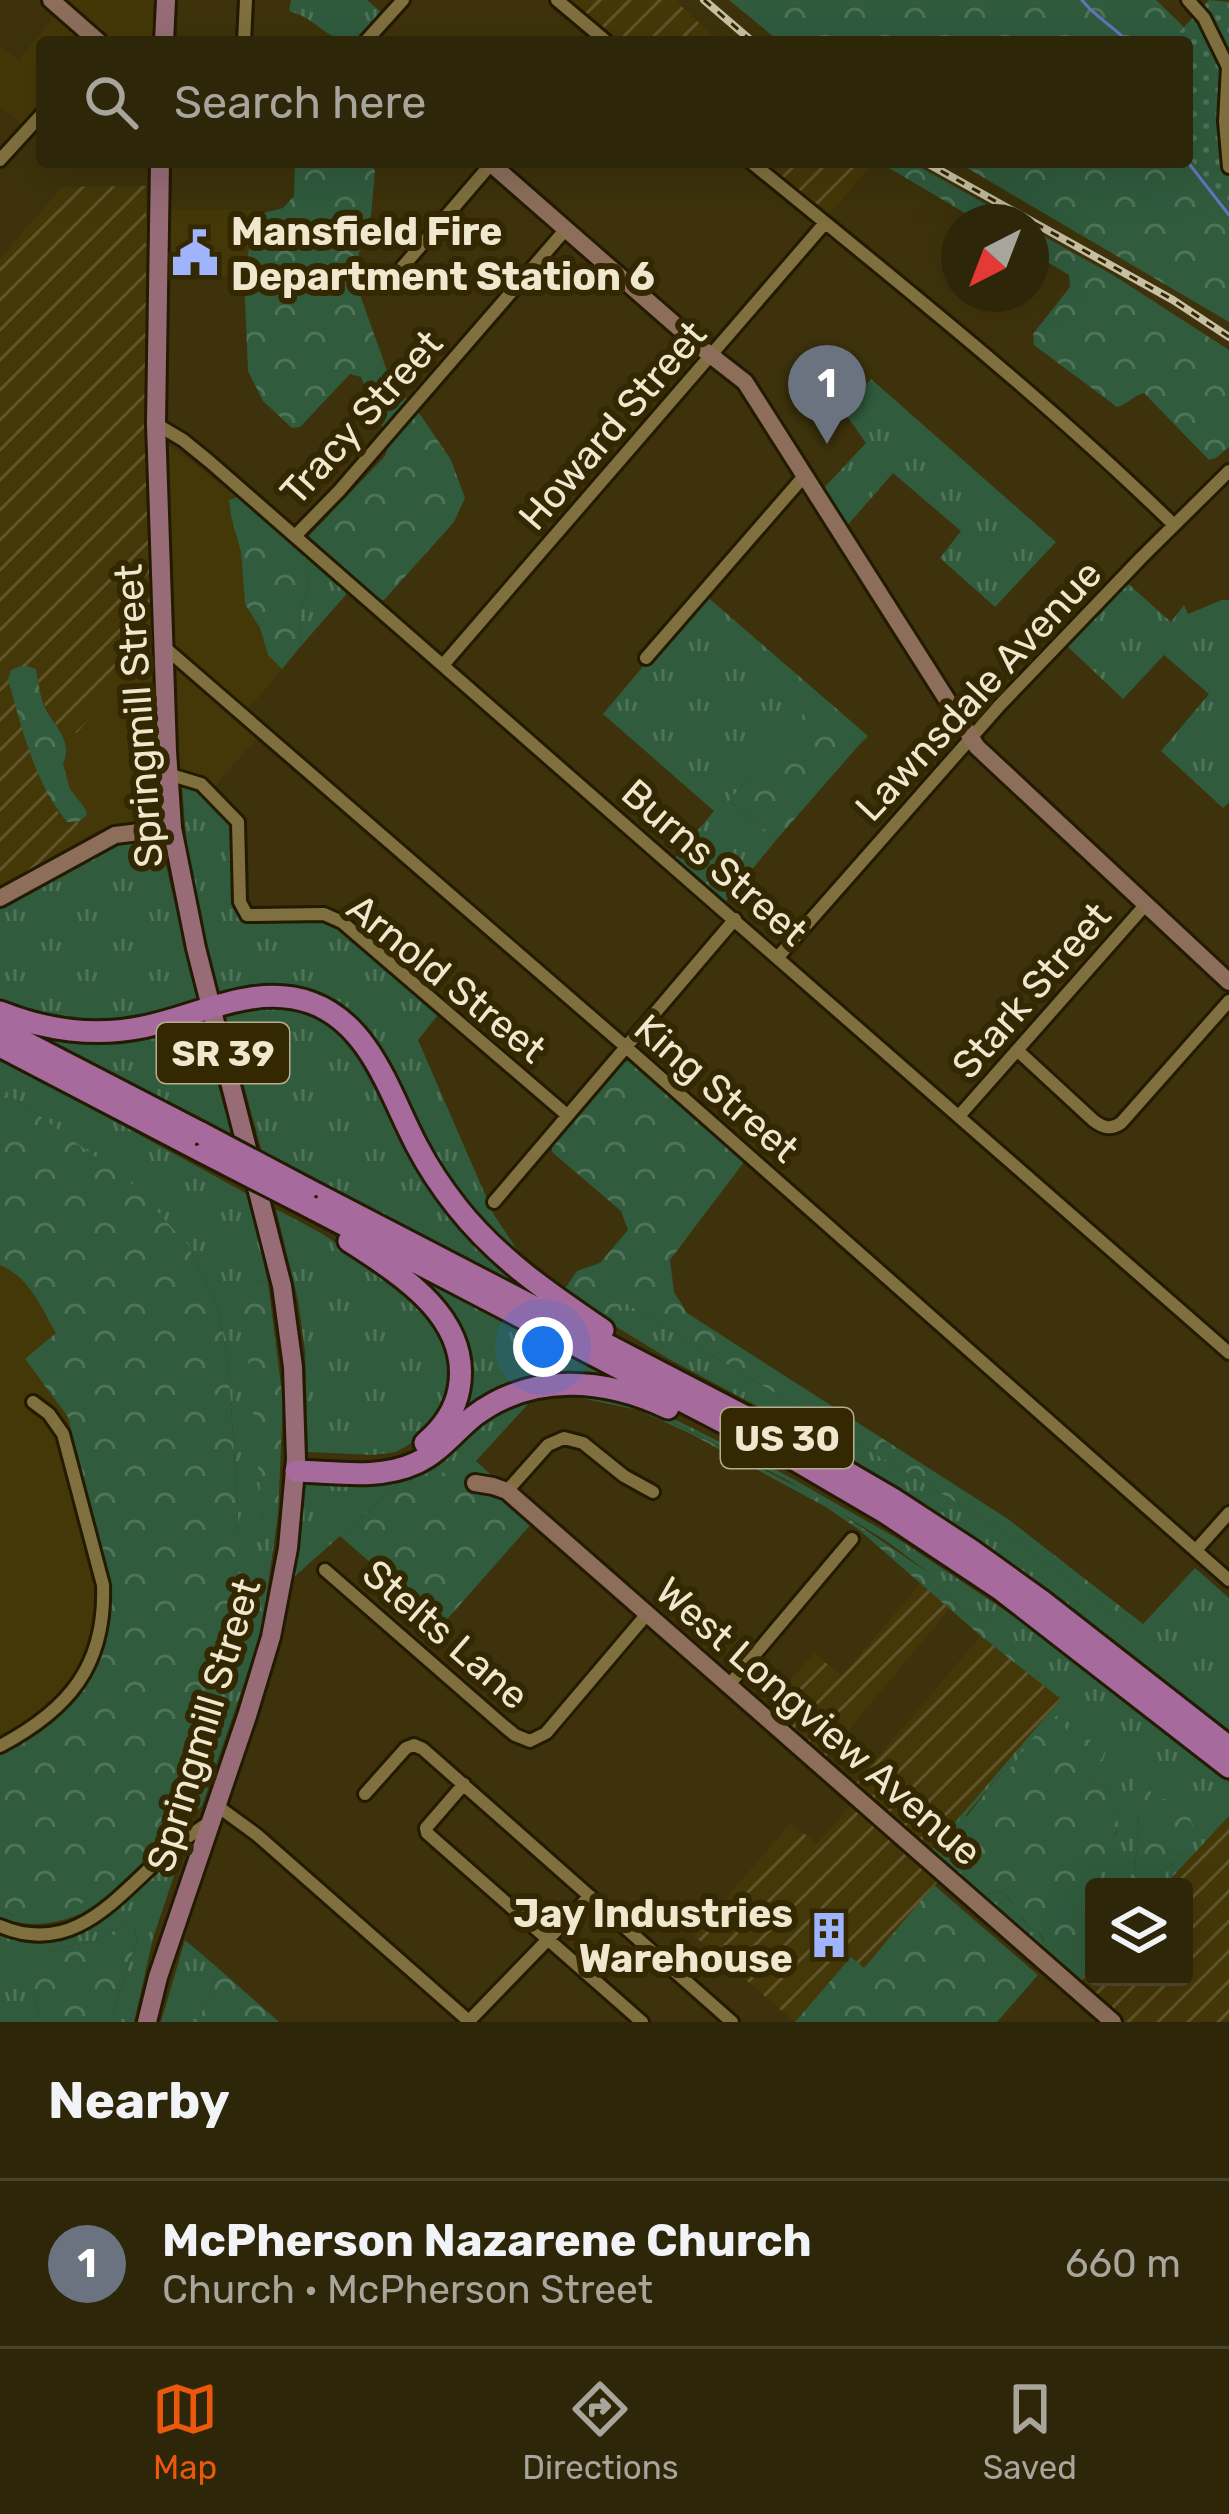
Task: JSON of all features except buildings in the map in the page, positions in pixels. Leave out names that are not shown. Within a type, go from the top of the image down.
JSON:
[{"type":"highway","points":[[0,1012],[49,1027],[105,1032],[147,1027],[257,997],[287,996],[327,1009],[365,1046],[436,1178],[501,1254],[619,1340],[816,1445],[848,1473]]},
{"type":"highway","name":"US 30","points":[[0,1029],[204,1150]]},
{"type":"highway","name":"US 30","points":[[0,1046],[804,1465],[1000,1588],[1229,1767]]},
{"type":"highway","points":[[296,1465],[407,1454],[443,1425],[457,1401],[461,1379],[457,1342],[428,1301],[311,1206]]},
{"type":"highway","name":"US 30","points":[[311,1206],[848,1473],[1004,1574],[1229,1748]]},
{"type":"highway","points":[[296,1465],[373,1473],[401,1469],[429,1456],[475,1416],[510,1395],[559,1384],[595,1385],[640,1396],[702,1425],[822,1486],[962,1571],[1000,1588]]},
{"type":"main road","points":[[164,36],[166,0]]},
{"type":"main road","name":"Springmill Street","points":[[147,2022],[271,1637],[288,1548],[296,1465],[293,1367],[282,1286],[190,922],[172,828],[156,424],[160,168]]},
{"type":"street","points":[[50,0],[92,36]]},
{"type":"street","points":[[244,36],[246,0]]},
{"type":"street","points":[[370,36],[403,0]]},
{"type":"street","points":[[557,0],[600,36]]},
{"type":"street","points":[[1188,0],[1204,18],[1228,68],[1229,167]]},
{"type":"street","points":[[0,160],[36,121]]},
{"type":"street","points":[[387,285],[486,168]]},
{"type":"street","points":[[496,168],[745,382],[983,754],[1229,982]]},
{"type":"street","points":[[758,168],[1040,402],[1174,525]]},
{"type":"street","name":"Howard Street","points":[[443,665],[825,223]]},
{"type":"street","name":"Tracy Street","points":[[295,536],[566,230]]},
{"type":"street","name":"Burns Street","points":[[156,424],[194,449],[295,536],[1229,1353]]},
{"type":"street","name":"Lawnsdale Avenue","points":[[778,957],[970,737],[1229,471]]},
{"type":"street","points":[[646,658],[805,475]]},
{"type":"street","name":"King Street","points":[[163,646],[1229,1580]]},
{"type":"street","name":"Arnold Street","points":[[168,774],[200,784],[238,822],[240,894],[248,915],[324,914],[342,922],[567,1115]]},
{"type":"street","points":[[0,898],[115,835],[172,828]]},
{"type":"street","name":"Stark Street","points":[[959,1116],[1147,903]]},
{"type":"street","points":[[494,1202],[735,919]]},
{"type":"street","points":[[1018,1051],[1094,1121],[1115,1127],[1229,1001]]},
{"type":"street","points":[[0,1746],[50,1715],[82,1678],[97,1641],[104,1600],[63,1434],[34,1402]]},
{"type":"street","points":[[507,1491],[548,1445],[564,1438],[583,1443],[653,1492]]},
{"type":"street","name":"West Longview Avenue","points":[[475,1484],[507,1491],[1114,2022]]},
{"type":"street","points":[[1196,1550],[1229,1514]]},
{"type":"street","points":[[729,1685],[852,1539]]},
{"type":"street","name":"Stelts Lane","points":[[325,1570],[514,1735],[530,1741],[546,1733],[647,1614]]},
{"type":"street","points":[[365,1794],[400,1753],[415,1745],[423,1749],[732,2022]]},
{"type":"street","points":[[464,1784],[425,1831],[642,2022]]},
{"type":"street","points":[[0,1926],[39,1935],[88,1922],[213,1813],[257,1835],[469,2022],[590,1896]]},
{"type":"shaded area","points":[[67,0],[157,0],[155,36],[38,36]]},
{"type":"shaded area","points":[[552,0],[675,0],[713,36],[597,36]]},
{"type":"shaded area","points":[[36,39],[36,112],[23,126],[0,106],[0,50],[19,60]]},
{"type":"shaded area","points":[[763,168],[869,168],[826,218]]},
{"type":"shaded area","points":[[146,186],[151,655],[140,658],[77,733],[61,734],[42,700],[36,669],[8,679],[40,776],[58,812],[67,822],[78,822],[85,843],[0,891],[0,259],[62,187]]},
{"type":"shaded area","points":[[145,209],[255,210],[244,277],[146,272]]},
{"type":"shaded area","points":[[146,428],[238,497],[229,501],[241,552],[245,604],[260,628],[268,655],[282,669],[240,719],[258,737],[208,794],[182,786],[183,815],[121,828],[85,843],[78,822],[81,805],[70,789],[63,764],[67,754],[61,734],[77,733],[140,658],[151,655]]},
{"type":"shaded area","points":[[0,1265],[27,1283],[57,1333],[25,1360],[68,1417],[109,1603],[86,1680],[58,1714],[0,1752]]},
{"type":"shaded area","points":[[921,1583],[950,1608],[820,1764],[763,1714],[814,1653],[842,1676]]},
{"type":"shaded area","points":[[981,1636],[1061,1699],[923,1860],[941,1878],[864,1968],[851,1958],[795,2022],[694,1936],[791,1823],[817,1844],[857,1798],[850,1790]]},
{"type":"shaded area","points":[[1229,1816],[1229,2022],[1120,2022],[1077,1984],[1085,1975],[1085,1986],[1193,1986],[1193,1878],[1171,1878]]},
{"type":"green space","points":[[291,0],[367,0],[382,13],[363,36],[335,36],[289,11]]},
{"type":"green space","points":[[729,0],[1156,0],[1184,27],[1176,36],[773,36]]},
{"type":"green space","points":[[1209,0],[1229,2],[1229,209],[1193,162],[1193,36],[1176,36]]},
{"type":"green space","points":[[1193,162],[1229,209],[1229,322],[1049,216],[1049,204],[1028,204],[967,168],[1193,168]]},
{"type":"green space","points":[[295,168],[373,168],[358,289],[391,382],[451,460],[465,498],[454,522],[384,600],[376,601],[306,539],[385,456],[389,443],[361,377],[350,374],[300,427],[292,428],[263,401],[248,371],[244,278],[253,225],[259,214],[283,208],[294,196]]},
{"type":"green space","points":[[889,168],[922,168],[986,204],[950,204]]},
{"type":"green space","points":[[1049,239],[1229,350],[1229,447],[1209,460],[1144,393],[1117,407],[1034,345],[1033,334],[1070,287],[1069,275],[1049,263]]},
{"type":"green space","points":[[871,379],[1056,542],[995,607],[940,558],[961,531],[893,473],[845,528],[822,490],[866,443],[842,409]]},
{"type":"green space","points":[[238,497],[306,553],[308,587],[299,619],[301,646],[282,669],[268,655],[260,628],[245,604],[241,552],[229,500]]},
{"type":"green space","points":[[306,553],[350,590],[301,646],[299,619],[308,587]]},
{"type":"green space","points":[[1125,581],[1171,622],[1184,605],[1188,614],[1229,600],[1229,802],[1223,808],[1161,751],[1209,694],[1164,655],[1123,699],[1065,644]]},
{"type":"green space","points":[[704,594],[868,736],[859,745],[809,708],[729,801],[777,839],[722,906],[673,860],[714,811],[603,714]]},
{"type":"green space","points":[[24,665],[36,669],[45,708],[66,746],[63,764],[70,789],[87,815],[78,822],[67,822],[56,807],[30,754],[8,679],[11,670]]},
{"type":"green space","points":[[809,707],[859,745],[777,839],[729,801]]},
{"type":"green space","points":[[188,783],[232,818],[242,916],[251,921],[323,919],[341,926],[441,1011],[418,1040],[494,1215],[520,1254],[559,1291],[473,1218],[339,1009],[219,996],[188,862],[182,786]]},
{"type":"green space","points":[[146,837],[160,844],[163,853],[198,1004],[152,1019],[78,1024],[0,1005],[0,905],[120,840]]},
{"type":"green space","points":[[264,1002],[318,1012],[357,1045],[417,1158],[550,1303],[262,1152],[224,1012]]},
{"type":"green space","points":[[200,1020],[232,1136],[26,1030]]},
{"type":"green space","points":[[0,1058],[249,1195],[268,1283],[255,1280],[255,1424],[263,1520],[269,1523],[278,1515],[261,1634],[202,1806],[97,1906],[37,1924],[0,1917],[0,1910],[13,1915],[186,1810],[198,1786],[235,1607],[238,1510],[228,1363],[217,1304],[187,1244],[33,1111],[0,1090]]},
{"type":"green space","points":[[628,1061],[744,1162],[670,1260],[674,1292],[687,1313],[1008,1519],[1143,1624],[1143,1637],[1005,1532],[624,1302],[606,1314],[559,1291],[577,1271],[600,1263],[628,1230],[621,1211],[552,1152],[552,1144],[622,1062]]},
{"type":"green space","points":[[0,1090],[132,1184],[187,1244],[217,1304],[228,1363],[238,1510],[236,1607],[198,1787],[186,1810],[107,1887],[73,1909],[43,1918],[0,1910],[0,1752],[51,1720],[80,1686],[102,1636],[107,1582],[68,1417],[25,1359],[56,1333],[27,1285],[0,1265]]},
{"type":"green space","points":[[276,1209],[401,1286],[451,1341],[453,1392],[427,1434],[396,1452],[308,1452],[305,1351]]},
{"type":"green space","points":[[402,1269],[619,1382],[566,1377],[451,1429],[468,1374]]},
{"type":"green space","points":[[255,1280],[268,1283],[283,1401],[278,1515],[269,1524],[263,1521],[244,1315],[243,1293]]},
{"type":"green space","points":[[624,1302],[1005,1532],[1142,1636],[1143,1624],[1195,1568],[1229,1598],[1229,1732],[1010,1563],[932,1510],[821,1440],[669,1359],[579,1304],[601,1313]]},
{"type":"green space","points":[[569,1389],[658,1411],[786,1475],[898,1539],[1039,1633],[1229,1782],[1229,1816],[1171,1878],[1161,1878],[1187,1850],[1175,1799],[1153,1799],[1150,1773],[1139,1815],[1135,1871],[1128,1878],[1101,1878],[1098,1864],[1116,1833],[1112,1804],[1121,1779],[1104,1787],[1094,1783],[1089,1741],[1072,1741],[1068,1735],[1030,1741],[966,1815],[965,1859],[973,1862],[980,1878],[976,1889],[984,1895],[1002,1891],[1020,1909],[1030,1929],[1038,1930],[1046,1946],[1044,1956],[928,1854],[1061,1699],[1034,1678],[1040,1675],[983,1617],[962,1611],[929,1573],[888,1542],[785,1479],[658,1415],[591,1395],[529,1403],[476,1461],[500,1483],[489,1479],[401,1482],[295,1576],[306,1481],[378,1479],[495,1409]]},
{"type":"green space","points":[[591,1395],[658,1415],[817,1497],[929,1573],[962,1611],[983,1617],[1041,1674],[1034,1678],[826,1507],[638,1410],[576,1397]]},
{"type":"green space","points":[[433,1471],[472,1477],[467,1481],[469,1488],[495,1492],[533,1522],[442,1625],[340,1536],[401,1482]]},
{"type":"green space","points":[[1059,1715],[1072,1741],[1096,1739],[1105,1750],[1093,1764],[1094,1783],[1104,1787],[1122,1778],[1121,1796],[1112,1804],[1118,1827],[1098,1864],[1102,1878],[1085,1878],[1085,1975],[1077,1984],[1044,1956],[1038,1930],[1030,1929],[1002,1891],[978,1893],[973,1862],[951,1859],[939,1851],[1050,1719]]},
{"type":"green space","points":[[1145,1770],[1151,1773],[1153,1799],[1175,1799],[1187,1810],[1195,1832],[1187,1850],[1161,1878],[1128,1878],[1135,1871],[1139,1815],[1133,1778]]},
{"type":"green space","points":[[172,1858],[179,1861],[153,1938],[134,2022],[109,2022],[137,1940],[134,1926],[124,1926],[95,1941],[48,1951],[34,1997],[41,2022],[0,2022],[0,1932],[26,1940],[74,1935],[115,1910]]},
{"type":"green space","points":[[934,1885],[1038,1975],[997,2022],[795,2022],[851,1957],[864,1968]]},
{"type":"green space","points":[[134,1926],[137,1940],[109,2022],[41,2022],[34,1997],[38,1957],[95,1941]]},
{"type":"green space","points":[[185,1940],[219,1969],[198,2022],[161,2022]]},
{"type":"green space","points":[[219,1969],[279,2022],[198,2022]]},
{"type":"waterway","points":[[1082,0],[1121,36]]},
{"type":"waterway","points":[[1192,168],[1229,215]]},
{"type":"railway","points":[[704,0],[746,36]]},
{"type":"railway","points":[[936,168],[1173,300],[1229,337]]},
{"type":"place","name":"Mansfield Fire Department Station 6","points":[[195,253]]},
{"type":"place","name":"McPherson Nazarene Church","points":[[827,444]]},
{"type":"place","name":"Jay Industries Warehouse","points":[[829,1935]]}]
